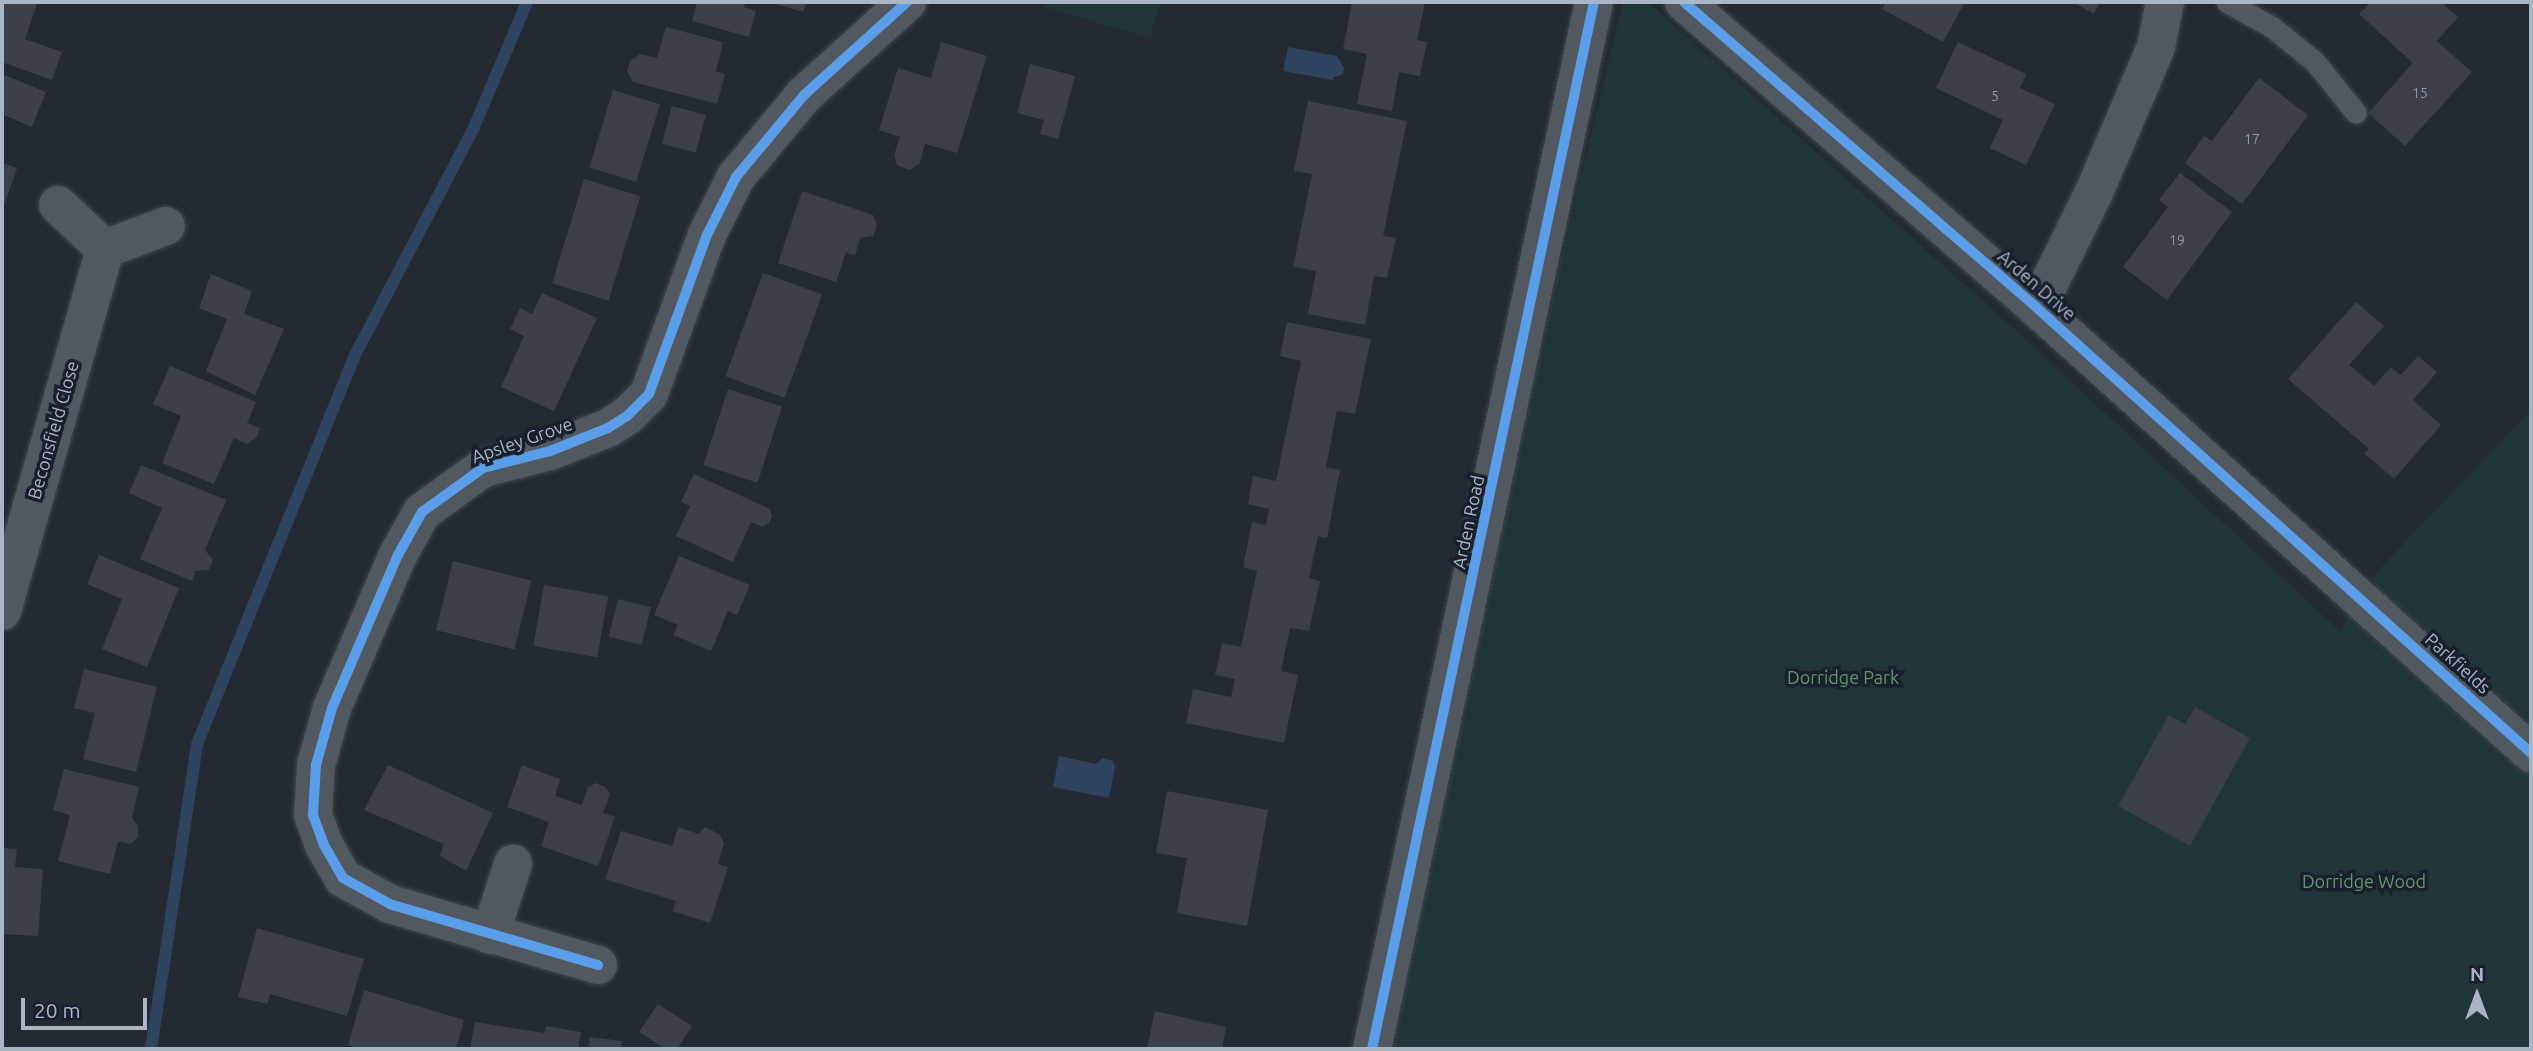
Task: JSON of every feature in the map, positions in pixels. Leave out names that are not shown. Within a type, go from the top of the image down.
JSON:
[{"type":"street","name":"Apsley Grove","points":[[598,965],[390,904],[343,878],[313,815],[316,765],[332,708],[398,555],[422,512],[483,468],[550,451],[608,428],[627,416],[649,394],[707,235],[736,177],[804,95],[907,2]]},
{"type":"street","name":"Arden Road","points":[[1372,1049],[1594,2]]},
{"type":"street","name":"Arden Drive","points":[[1684,2],[2037,308],[2362,600]]},
{"type":"street","name":"Arden Drive","points":[[2037,308],[2095,190],[2156,47],[2165,2]]},
{"type":"street","points":[[58,205],[105,249],[166,226]]},
{"type":"street","name":"Beconsfield Close","points":[[2,611],[105,249]]},
{"type":"street","name":"Parkfields","points":[[2362,600],[2531,753]]},
{"type":"street","points":[[490,935],[513,864]]},
{"type":"lane","points":[[2227,2],[2272,27],[2315,62],[2356,113]]},
{"type":"green space","points":[[1046,2],[1160,2],[1150,38],[1044,7]]},
{"type":"green space","name":"Dorridge Park","points":[[1623,2],[1648,2],[2022,336],[2340,631],[2371,578],[2531,410],[2531,1049],[1385,1049],[1477,614]]},
{"type":"water","points":[[1288,47],[1337,56],[1344,68],[1343,74],[1333,80],[1283,71]]},
{"type":"water","points":[[1059,756],[1096,764],[1103,758],[1113,761],[1115,767],[1109,798],[1053,787]]},
{"type":"building","points":[[2,2],[37,4],[25,39],[62,52],[52,80],[2,62]]},
{"type":"building","points":[[697,2],[745,2],[744,7],[756,11],[749,37],[692,21]]},
{"type":"building","points":[[769,2],[806,2],[803,12]]},
{"type":"building","points":[[1352,2],[1425,2],[1417,40],[1427,42],[1420,76],[1399,72],[1392,111],[1357,104],[1367,54],[1343,49]]},
{"type":"building","points":[[1886,2],[1965,2],[1943,42],[1882,9]]},
{"type":"building","points":[[2073,2],[2100,2],[2094,14]]},
{"type":"building","points":[[2371,2],[2441,2],[2458,17],[2437,41],[2472,72],[2405,146],[2368,113],[2413,63],[2359,14]]},
{"type":"building","points":[[666,27],[723,42],[716,71],[725,74],[717,104],[633,82],[627,71],[630,61],[640,54],[657,58]]},
{"type":"building","points":[[941,42],[987,56],[957,153],[925,144],[920,163],[910,170],[897,165],[894,155],[900,137],[879,130],[898,68],[931,78]]},
{"type":"building","points":[[1958,42],[2026,74],[2020,88],[2055,104],[2026,165],[1990,148],[2003,120],[1936,88]]},
{"type":"building","points":[[1030,64],[1075,76],[1058,139],[1040,134],[1044,120],[1017,113]]},
{"type":"building","points":[[2,74],[46,92],[32,127],[2,114]]},
{"type":"building","points":[[2259,78],[2308,115],[2242,204],[2185,163],[2204,136],[2212,141]]},
{"type":"building","points":[[613,90],[660,104],[636,182],[589,167]]},
{"type":"building","points":[[1308,101],[1407,121],[1383,236],[1396,238],[1387,278],[1374,276],[1365,325],[1308,314],[1316,271],[1293,267],[1312,174],[1294,171]]},
{"type":"building","points":[[672,106],[706,115],[696,153],[662,144]]},
{"type":"building","points":[[2,163],[17,168],[5,203],[2,202]]},
{"type":"building","points":[[2180,173],[2232,212],[2167,300],[2123,267],[2168,207],[2159,200]]},
{"type":"building","points":[[584,179],[640,196],[609,300],[552,283]]},
{"type":"building","points":[[802,191],[873,215],[877,226],[873,236],[860,238],[855,256],[846,252],[836,282],[778,263]]},
{"type":"building","points":[[763,273],[822,295],[785,398],[725,376]]},
{"type":"building","points":[[211,274],[252,291],[244,314],[284,329],[255,395],[206,371],[227,319],[199,308]]},
{"type":"building","points":[[542,293],[597,318],[554,411],[501,387],[524,336],[510,329],[520,308],[532,314]]},
{"type":"building","points":[[2356,302],[2384,326],[2349,365],[2374,386],[2391,367],[2401,375],[2418,356],[2437,372],[2413,400],[2441,425],[2394,479],[2364,453],[2369,449],[2288,379]]},
{"type":"building","points":[[1287,322],[1371,339],[1355,414],[1337,411],[1326,467],[1340,470],[1327,538],[1318,536],[1309,578],[1320,581],[1309,631],[1290,628],[1281,671],[1298,675],[1284,743],[1186,723],[1193,689],[1231,697],[1235,679],[1215,675],[1222,643],[1241,647],[1257,571],[1243,567],[1252,522],[1266,525],[1269,509],[1248,504],[1253,476],[1276,481],[1301,361],[1280,356]]},
{"type":"building","points":[[170,366],[256,402],[247,423],[260,428],[257,437],[247,444],[234,438],[214,484],[162,463],[181,416],[153,404]]},
{"type":"building","points":[[728,389],[782,407],[757,483],[703,465]]},
{"type":"building","points":[[141,465],[226,500],[205,550],[213,560],[209,570],[196,571],[192,581],[140,559],[162,508],[129,493]]},
{"type":"building","points":[[694,474],[770,509],[772,516],[769,523],[762,527],[751,522],[733,562],[676,536],[690,506],[681,502]]},
{"type":"building","points":[[99,555],[179,588],[147,667],[102,649],[122,599],[87,584]]},
{"type":"building","points":[[679,556],[750,585],[737,615],[728,611],[711,651],[673,635],[678,625],[654,615]]},
{"type":"building","points":[[453,561],[532,581],[514,649],[436,630]]},
{"type":"building","points":[[544,585],[608,596],[597,657],[533,646]]},
{"type":"building","points":[[618,599],[651,607],[642,645],[609,637]]},
{"type":"building","points":[[84,669],[157,687],[136,772],[83,759],[95,713],[74,708]]},
{"type":"building","points":[[2195,707],[2250,738],[2190,846],[2118,806],[2169,715],[2185,724]]},
{"type":"building","points":[[388,765],[493,813],[466,871],[440,856],[444,844],[364,810]]},
{"type":"building","points":[[522,765],[560,779],[555,796],[582,805],[588,787],[596,783],[605,787],[610,794],[603,813],[615,817],[598,866],[541,846],[549,822],[507,807]]},
{"type":"building","points":[[64,769],[139,787],[132,818],[138,826],[138,838],[130,844],[118,841],[110,874],[58,861],[70,815],[53,810]]},
{"type":"building","points":[[1167,791],[1268,810],[1247,926],[1177,913],[1187,858],[1156,853]]},
{"type":"building","points":[[678,827],[699,834],[705,827],[719,834],[724,843],[718,864],[728,867],[710,923],[673,911],[676,901],[605,879],[621,831],[672,846]]},
{"type":"building","points":[[2,848],[17,849],[15,867],[43,869],[38,936],[2,934]]},
{"type":"building","points":[[257,928],[364,959],[347,1016],[270,994],[267,1004],[238,997]]},
{"type":"building","points":[[364,990],[464,1020],[456,1049],[362,1049],[348,1045]]},
{"type":"building","points":[[658,1004],[692,1026],[677,1049],[666,1049],[639,1032]]},
{"type":"building","points":[[1155,1011],[1226,1027],[1222,1049],[1147,1049]]},
{"type":"building","points":[[475,1022],[544,1033],[546,1026],[581,1032],[578,1049],[470,1049]]},
{"type":"building","points":[[590,1037],[622,1041],[621,1049],[589,1049]]},
{"type":"waterway","points":[[151,1049],[197,744],[354,357],[474,127],[527,2]]},
{"type":"cycle path","points":[[598,965],[390,904],[343,878],[324,845],[313,815],[316,765],[332,708],[398,555],[422,512],[483,468],[550,451],[608,428],[627,416],[649,394],[707,235],[736,177],[804,95],[907,2]]},
{"type":"cycle path","points":[[1372,1049],[1594,2]]},
{"type":"cycle path","points":[[1684,2],[2037,308],[2531,753]]},
{"type":"park label","name":"Dorridge Wood","points":[[2364,881]]}]
